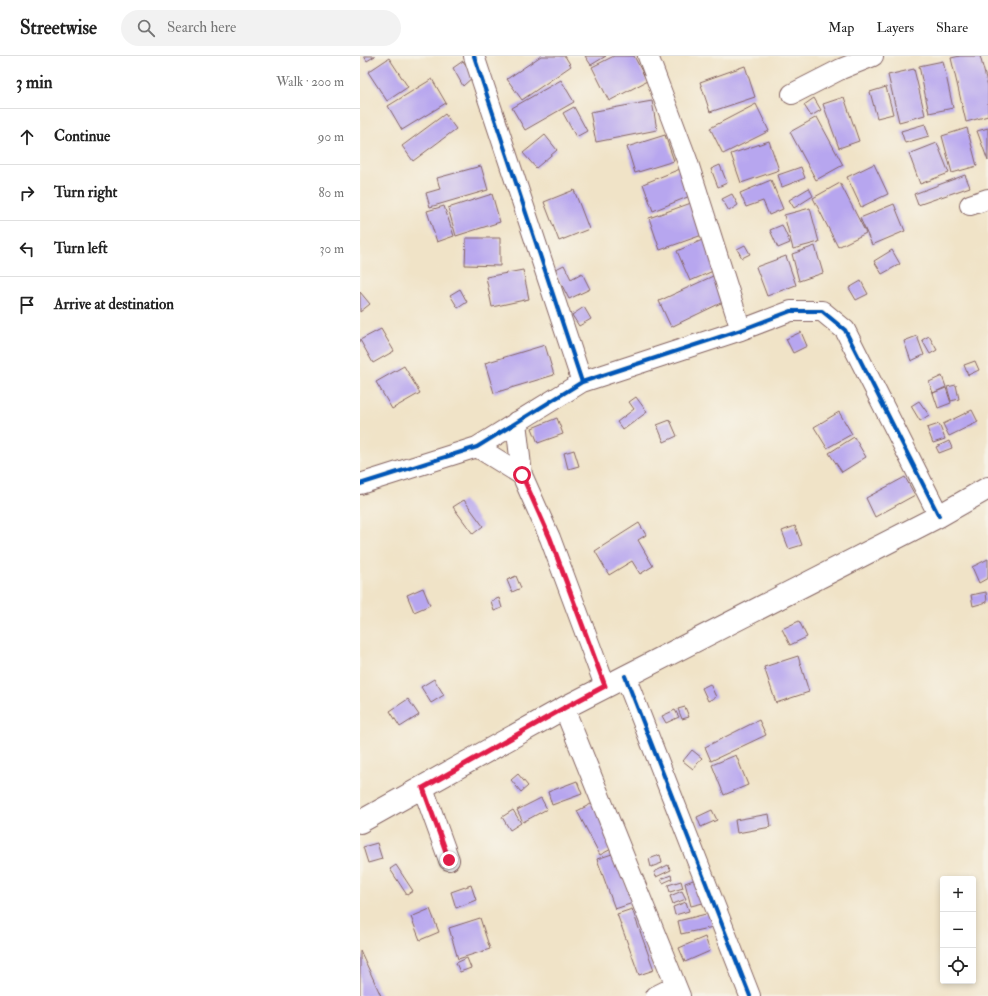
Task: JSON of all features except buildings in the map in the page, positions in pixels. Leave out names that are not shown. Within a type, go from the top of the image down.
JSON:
[{"type":"main road","points":[[360,822],[605,686],[986,491]]},
{"type":"street","points":[[474,56],[582,382]]},
{"type":"street","points":[[648,56],[687,160],[741,330]]},
{"type":"street","points":[[792,94],[841,69],[873,56]]},
{"type":"street","points":[[970,205],[988,199]]},
{"type":"street","points":[[362,478],[477,447],[582,382],[741,330],[791,311],[822,311],[845,330],[939,516]]},
{"type":"street","points":[[516,422],[522,475],[550,538],[605,686]]},
{"type":"street","points":[[477,447],[522,475]]},
{"type":"street","points":[[625,676],[750,996]]},
{"type":"street","points":[[564,708],[678,991],[656,996]]},
{"type":"street","points":[[423,788],[449,860]]},
{"type":"cycle path","points":[[474,56],[582,382]]},
{"type":"cycle path","points":[[360,484],[477,447],[582,382],[741,330],[791,311],[822,311],[845,330],[939,516]]},
{"type":"cycle path","points":[[625,676],[750,996]]},
{"type":"route","points":[[449,860],[423,788],[605,686],[550,538],[522,475]]}]
